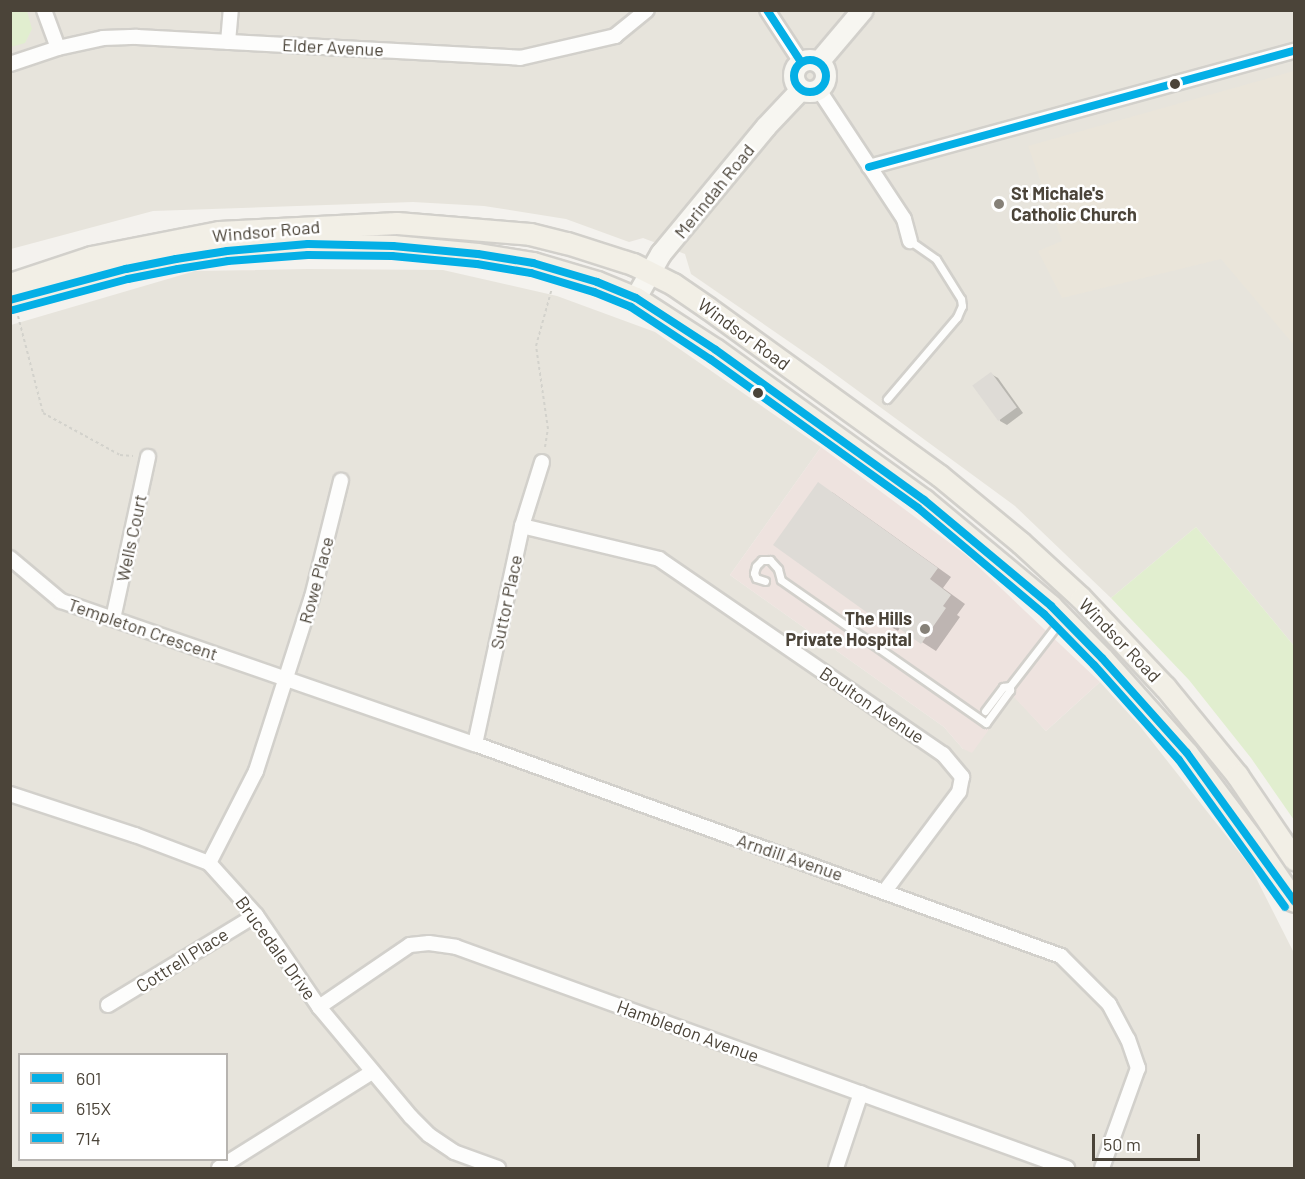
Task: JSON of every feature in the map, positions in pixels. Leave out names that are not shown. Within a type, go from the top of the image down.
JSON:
[{"type":"main road","points":[[810,62],[826,73],[826,80],[810,90],[796,85],[794,73],[810,62],[863,10]]},
{"type":"main road","name":"Merindah Road","points":[[636,298],[661,254],[766,127],[810,90]]},
{"type":"main road","name":"Windsor Road","points":[[10,284],[91,257],[219,232],[397,223],[530,234],[612,256],[651,273],[708,308],[940,476],[1032,553],[1081,598],[1165,687],[1237,775],[1294,859]]},
{"type":"main road","name":"Windsor Road","points":[[14,306],[116,272],[176,259],[227,251],[308,244],[393,246],[477,254],[557,269],[636,298],[716,350],[924,500],[980,544],[1063,618],[1187,753],[1251,838],[1294,901]]},
{"type":"main road","points":[[1032,553],[1062,604],[1063,618],[1092,631],[1147,681],[1165,687]]},
{"type":"street","points":[[44,10],[58,48]]},
{"type":"street","points":[[228,42],[231,10]]},
{"type":"street","name":"Elder Avenue","points":[[10,64],[58,48],[103,38],[137,37],[520,58],[615,36],[647,10]]},
{"type":"street","points":[[767,10],[810,62]]},
{"type":"street","points":[[869,167],[1294,51]]},
{"type":"street","points":[[810,90],[869,167],[904,219],[910,241]]},
{"type":"street","name":"Wells Court","points":[[113,619],[148,458]]},
{"type":"street","name":"Suttor Place","points":[[474,744],[522,526],[542,462]]},
{"type":"street","name":"Rowe Place","points":[[209,863],[256,771],[288,679],[312,597],[341,481]]},
{"type":"street","name":"Boulton Avenue","points":[[522,526],[658,559],[943,754],[962,777],[959,792],[885,891]]},
{"type":"street","name":"Templeton Crescent","points":[[10,558],[61,601],[288,679]]},
{"type":"street","name":"Arndill Avenue","points":[[288,679],[885,891],[1061,956],[1109,1004],[1128,1039],[1138,1068],[1102,1168]]},
{"type":"street","name":"Brucedale Drive","points":[[10,794],[135,835],[209,863],[256,915],[319,1007],[372,1072],[429,1135],[454,1152],[498,1168]]},
{"type":"street","name":"Cottrell Place","points":[[108,1005],[256,915]]},
{"type":"street","name":"Hambledon Avenue","points":[[319,1007],[410,945],[429,943],[447,946],[1067,1168]]},
{"type":"street","points":[[219,1168],[372,1072]]},
{"type":"street","points":[[836,1168],[861,1093]]},
{"type":"lane","points":[[887,399],[957,317],[962,306],[961,299],[936,259],[910,241]]},
{"type":"lane","points":[[765,581],[756,578],[754,573],[756,566],[762,560],[775,563],[781,580],[986,723],[1010,690],[1010,686],[1063,618]]},
{"type":"lane","points":[[985,711],[1003,687],[1010,686]]},
{"type":"path","points":[[542,462],[548,429],[536,346],[557,269]]},
{"type":"path","points":[[14,306],[43,413],[120,455],[148,458]]},
{"type":"shaded area","points":[[11,11],[1294,11],[1294,646],[1196,527],[1111,598],[1015,506],[820,363],[691,274],[685,254],[643,238],[629,242],[566,219],[484,206],[413,202],[153,211],[11,249]]},
{"type":"shaded area","points":[[1294,71],[1294,345],[1221,259],[1062,298],[1038,251],[1062,241],[1028,146]]},
{"type":"shaded area","points":[[443,270],[557,296],[655,332],[821,447],[730,575],[944,727],[963,749],[1013,695],[1046,731],[1100,682],[1139,725],[1250,866],[1294,953],[1294,1168],[11,1168],[11,325],[195,271]]},
{"type":"shaded area","name":"The Hills Private Hospital","points":[[821,447],[966,555],[1100,682],[1046,731],[1013,696],[972,753],[963,749],[944,727],[730,575]]},
{"type":"green space","points":[[11,10],[27,11],[32,29],[25,43],[11,47]]},
{"type":"green space","points":[[1196,527],[1294,646],[1294,820],[1251,758],[1189,680],[1111,598]]},
{"type":"building","points":[[991,372],[1017,408],[998,421],[972,386]]},
{"type":"building","points":[[818,482],[938,568],[930,579],[951,595],[943,606],[946,608],[921,644],[886,619],[883,624],[773,545]]},
{"type":"transit line","name":"714","points":[[767,10],[801,62]]},
{"type":"transit line","name":"714","points":[[869,167],[1294,51]]},
{"type":"transit line","name":"714","points":[[810,60],[822,64],[826,76],[822,88],[810,92],[798,88],[794,76],[798,64],[810,60]]},
{"type":"transit line","name":"601","points":[[10,300],[126,269],[176,259],[227,251],[308,244],[393,246],[478,254],[533,263],[597,282],[636,298],[716,350],[924,500],[1051,606],[1102,658],[1187,753],[1294,901]]},
{"type":"transit line","name":"615X","points":[[13,310],[128,279],[178,269],[228,261],[308,255],[392,256],[477,264],[531,273],[594,292],[631,307],[710,359],[918,508],[1044,614],[1094,665],[1179,760],[1285,907]]},
{"type":"place","name":"St Michale's Catholic Church","points":[[999,204]]},
{"type":"place","name":"The Hills Private Hospital","points":[[925,629]]}]
